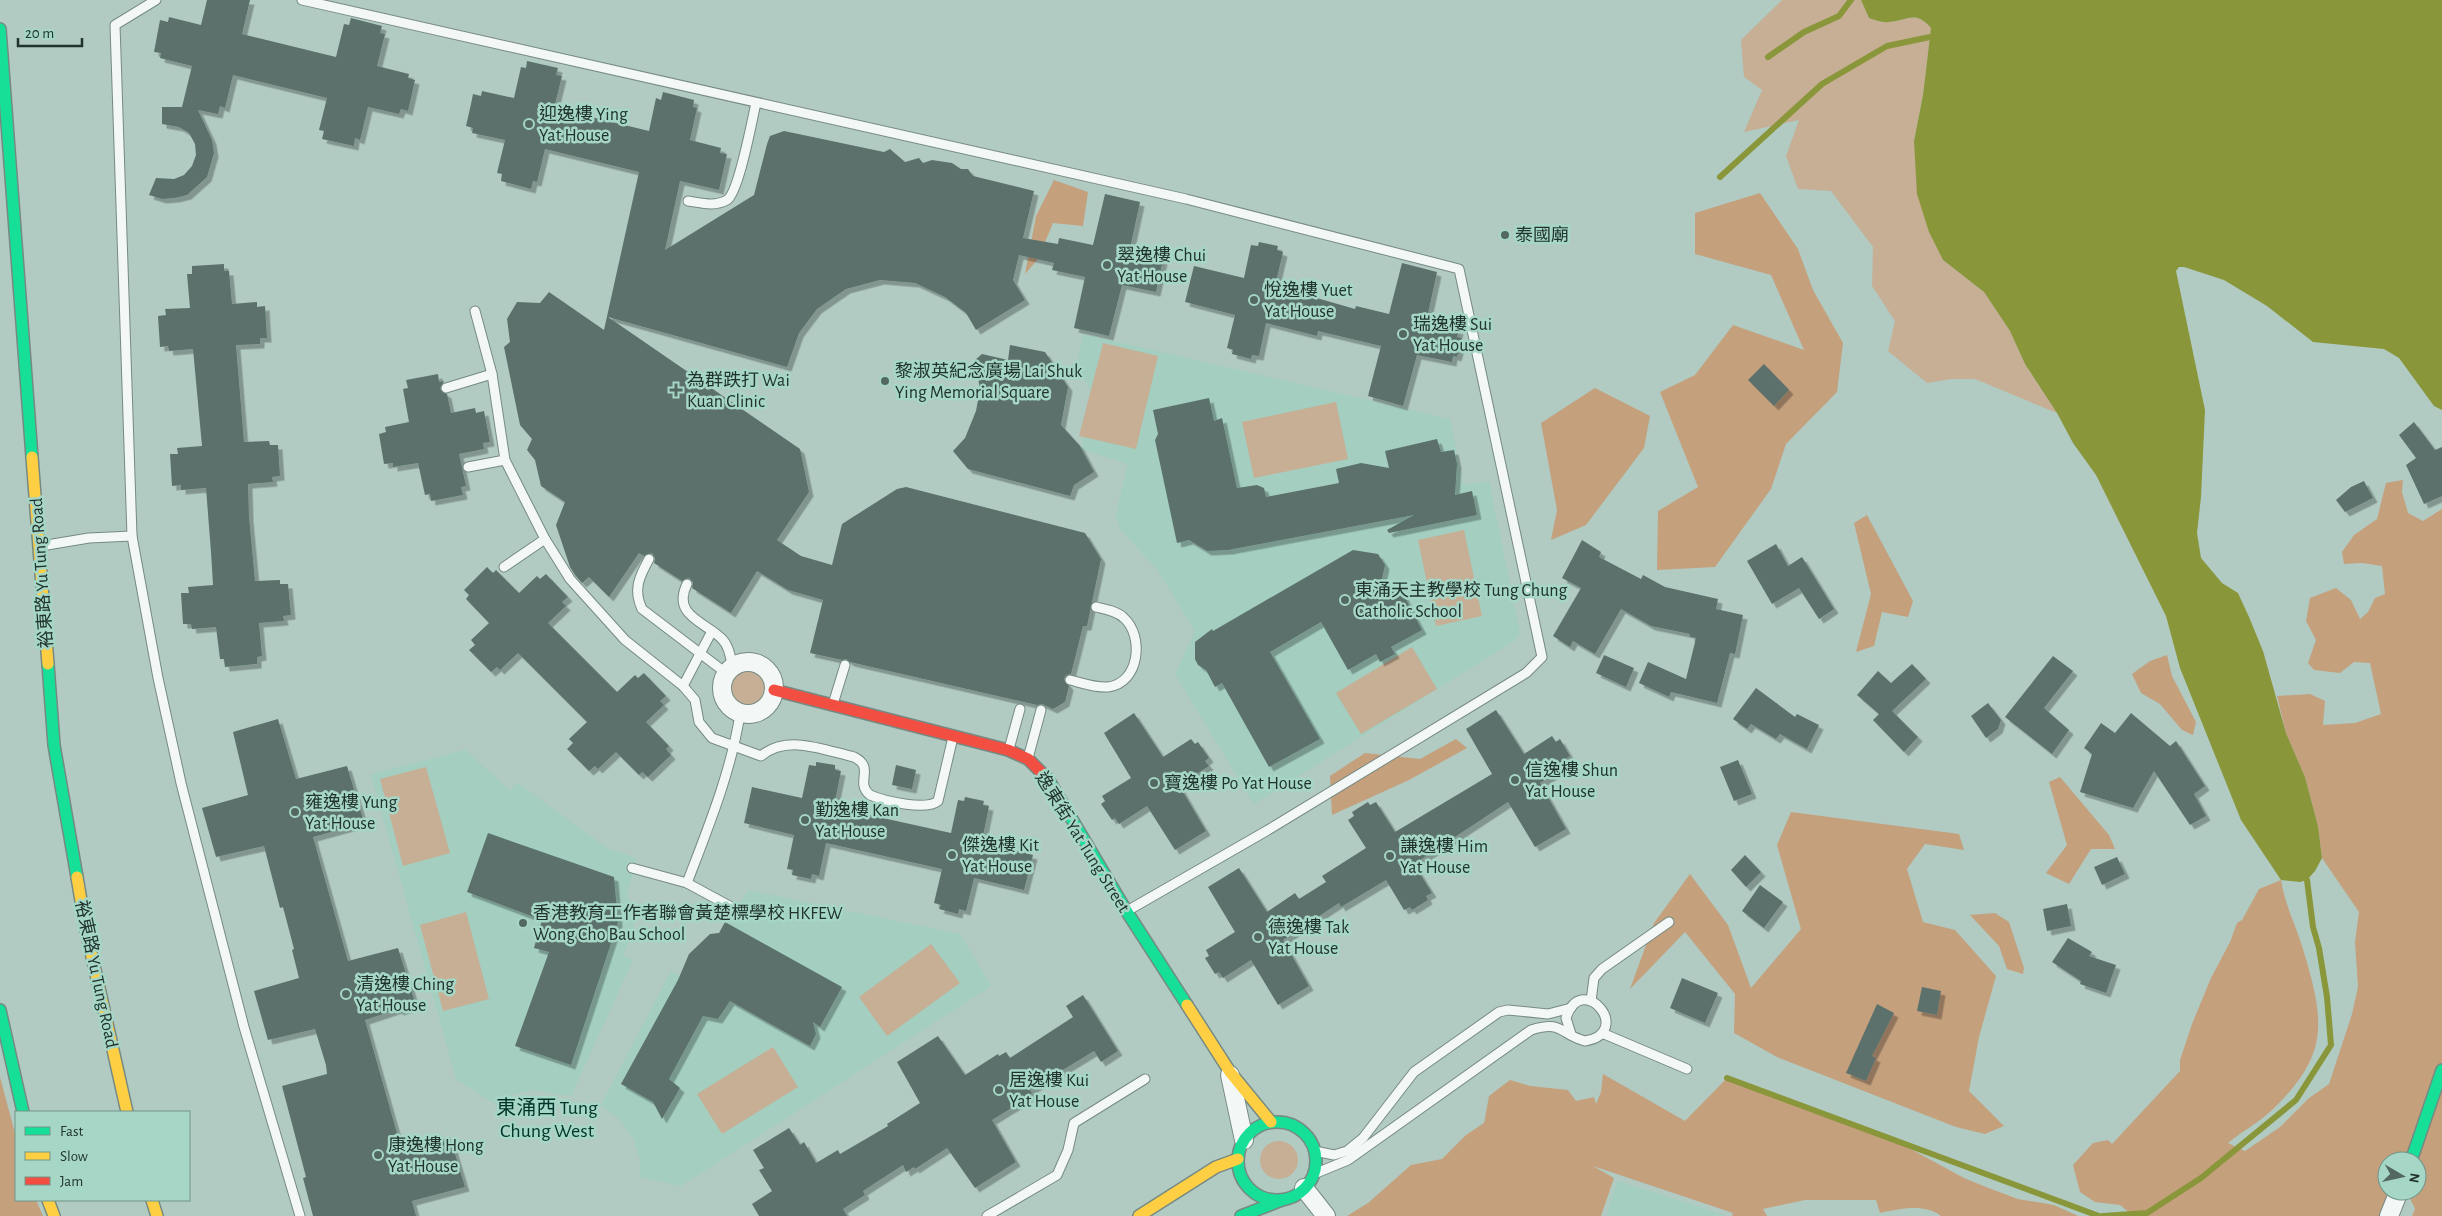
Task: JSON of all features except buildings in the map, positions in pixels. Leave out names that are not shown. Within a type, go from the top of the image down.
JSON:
[{"type":"main road","name":"裕東路 Yu Tung Road","points":[[0,28],[54,745],[86,930],[127,1111]]},
{"type":"main road","name":"逸東街 Yat Tung Street","points":[[774,690],[1008,750],[1028,759],[1047,778],[1127,912],[1230,1072],[1271,1122]]},
{"type":"main road","points":[[0,1010],[24,1111]]},
{"type":"main road","points":[[2414,1151],[2442,1070]]},
{"type":"main road","points":[[1241,1216],[1282,1200],[1292,1196],[1309,1181],[1316,1162],[1315,1151],[1310,1140],[1303,1132],[1293,1125],[1271,1122],[1260,1126],[1244,1140],[1238,1159],[1240,1173],[1246,1184],[1256,1194],[1269,1199],[1282,1200]]},
{"type":"main road","points":[[1139,1216],[1216,1167],[1238,1159]]},
{"type":"main road","points":[[48,1201],[54,1216]]},
{"type":"main road","points":[[152,1201],[157,1216]]},
{"type":"street","points":[[748,662],[764,667],[773,682],[774,690],[768,705],[762,710],[748,715],[740,714],[733,710],[723,697],[722,681],[729,670],[748,662]]},
{"type":"street","name":"逸東街 Yat Tung Street","points":[[1230,1072],[1244,1140]]},
{"type":"street","points":[[1309,1181],[1326,1216]]},
{"type":"street","points":[[2389,1216],[2395,1201]]},
{"type":"lane","points":[[156,0],[115,25],[132,536],[158,678],[181,784],[244,1027],[300,1216]]},
{"type":"lane","points":[[302,0],[1186,199],[1458,269],[1542,657],[1517,678],[1268,830],[1127,912]]},
{"type":"lane","points":[[688,201],[714,205],[728,199],[736,186],[756,103]]},
{"type":"lane","points":[[475,312],[492,374],[505,460],[545,539],[570,579],[625,640],[683,686],[694,700],[699,722],[712,738],[761,756],[775,747],[786,744],[801,745],[854,757],[862,761],[865,768],[865,791],[870,795],[928,806],[938,801],[953,736]]},
{"type":"lane","points":[[446,388],[492,374]]},
{"type":"lane","points":[[468,467],[505,460]]},
{"type":"lane","points":[[39,546],[89,538],[132,536]]},
{"type":"lane","points":[[504,567],[545,539]]},
{"type":"lane","points":[[649,559],[639,577],[636,588],[642,609],[698,652],[729,670]]},
{"type":"lane","points":[[687,584],[682,600],[684,607],[689,614],[726,644],[729,670]]},
{"type":"lane","points":[[1070,680],[1098,686],[1110,686],[1123,679],[1131,670],[1136,656],[1137,642],[1132,628],[1123,617],[1111,610],[1096,606]]},
{"type":"lane","points":[[683,686],[698,652],[712,631]]},
{"type":"lane","points":[[833,704],[844,665]]},
{"type":"lane","points":[[1008,750],[1020,708]]},
{"type":"lane","points":[[1028,759],[1041,710]]},
{"type":"lane","points":[[687,883],[710,821],[734,746],[740,714]]},
{"type":"lane","points":[[632,868],[687,883],[735,909]]},
{"type":"lane","points":[[1591,1001],[1594,978],[1602,969],[1669,922]]},
{"type":"lane","points":[[1309,1181],[1348,1160],[1531,1030],[1547,1025],[1558,1027],[1571,1034],[1585,1041],[1592,1040],[1602,1033],[1605,1027],[1605,1014],[1597,1003],[1591,1001],[1578,1002],[1571,1008],[1566,1018],[1566,1024],[1571,1034]]},
{"type":"lane","points":[[1315,1151],[1334,1155],[1347,1151],[1363,1138],[1414,1072],[1499,1012],[1508,1010],[1548,1014],[1571,1008]]},
{"type":"lane","points":[[1602,1033],[1687,1069]]},
{"type":"lane","points":[[987,1216],[1057,1175],[1068,1150],[1074,1123],[1145,1079]]},
{"type":"shaded area","points":[[1782,0],[1861,0],[1869,18],[1887,22],[1916,18],[1926,22],[1931,28],[1923,95],[1914,141],[1943,260],[1984,292],[2010,331],[2025,364],[2057,413],[1975,379],[1952,379],[1927,383],[1888,351],[1895,321],[1872,286],[1873,247],[1831,191],[1798,189],[1786,156],[1799,120],[1744,132],[1762,90],[1744,77],[1741,40]]},
{"type":"shaded area","points":[[1861,0],[2442,0],[2442,410],[2434,406],[2399,358],[2384,349],[2313,342],[2267,306],[2224,280],[2184,267],[2179,267],[2176,271],[2205,410],[2201,497],[2197,533],[2201,558],[2222,583],[2238,593],[2263,651],[2286,733],[2305,777],[2318,826],[2322,858],[2315,871],[2307,880],[2300,882],[2281,880],[2241,820],[2180,668],[2166,616],[2096,475],[2073,443],[2057,413],[2025,364],[2010,331],[1984,292],[1943,260],[1929,232],[1917,194],[1914,141],[1923,95],[1931,28],[1926,22],[1916,18],[1887,22],[1869,18]]},
{"type":"shaded area","points":[[1054,180],[1088,192],[1083,226],[1053,223],[1038,259],[1025,274],[1036,216]]},
{"type":"shaded area","points":[[1760,193],[1798,249],[1813,290],[1843,343],[1837,392],[1786,444],[1771,489],[1715,567],[1657,570],[1658,511],[1698,487],[1660,392],[1695,375],[1733,325],[1804,350],[1771,275],[1695,254],[1695,213]]},
{"type":"shaded area","name":"東涌天主教學校 Tung Chung Catholic School","points":[[1083,334],[1450,419],[1463,485],[1489,481],[1520,634],[1514,641],[1254,804],[1175,674],[1195,631],[1157,569],[1120,529],[1116,514],[1128,464],[1081,449],[1093,394],[1077,366]]},
{"type":"shaded area","points":[[1103,343],[1158,356],[1136,449],[1079,436]]},
{"type":"shaded area","points":[[1595,388],[1650,416],[1644,448],[1586,525],[1551,540],[1557,510],[1541,423]]},
{"type":"shaded area","points":[[1336,402],[1348,459],[1254,478],[1242,422]]},
{"type":"shaded area","points":[[2403,480],[2402,492],[2408,513],[2423,521],[2442,509],[2442,1216],[2412,1216],[2415,1209],[2411,1201],[2427,1201],[2427,1151],[2377,1151],[2377,1201],[2395,1201],[2389,1216],[2129,1216],[2131,1214],[2120,1205],[2095,1202],[2080,1192],[2073,1165],[2093,1143],[2108,1140],[2112,1144],[2180,1071],[2180,1060],[2192,1024],[2237,923],[2242,920],[2259,889],[2281,880],[2316,997],[2317,1036],[2313,1054],[2304,1072],[2290,1091],[2271,1111],[2228,1143],[2245,1151],[2280,1127],[2309,1098],[2329,1084],[2352,1014],[2358,987],[2355,942],[2359,912],[2322,858],[2318,826],[2305,777],[2286,733],[2277,696],[2310,694],[2325,701],[2323,725],[2355,723],[2381,714],[2370,663],[2354,662],[2340,673],[2314,670],[2308,663],[2316,640],[2306,621],[2310,598],[2336,588],[2351,600],[2360,619],[2368,612],[2375,598],[2385,594],[2382,566],[2362,563],[2344,564],[2342,552],[2354,535],[2377,519],[2386,483]]},
{"type":"shaded area","points":[[1867,515],[1913,601],[1908,617],[1882,612],[1874,646],[1856,652],[1871,594],[1854,523]]},
{"type":"shaded area","points":[[1464,530],[1482,616],[1436,626],[1418,540]]},
{"type":"shaded area","points":[[1412,647],[1437,689],[1361,734],[1336,693]]},
{"type":"shaded area","points":[[2167,655],[2172,676],[2196,722],[2193,735],[2182,730],[2160,704],[2141,693],[2132,674],[2150,661]]},
{"type":"shaded area","points":[[743,668],[751,668],[762,674],[768,689],[762,704],[751,710],[743,710],[732,704],[726,693],[726,685],[732,674]]},
{"type":"shaded area","points":[[1456,739],[1467,748],[1409,780],[1332,815],[1330,776],[1365,753],[1420,759]]},
{"type":"shaded area","name":"香港教育工作者聯會黃楚標學校 HKFEW Wong Cho Bau School","points":[[465,750],[510,790],[518,783],[608,849],[637,858],[627,894],[634,913],[633,932],[623,956],[633,960],[571,1096],[534,1090],[514,1094],[495,1104],[456,1079],[371,774]]},
{"type":"shaded area","points":[[426,767],[450,853],[403,866],[380,779]]},
{"type":"shaded area","points":[[2060,777],[2109,835],[2115,849],[2091,849],[2069,884],[2046,873],[2067,845],[2049,782]]},
{"type":"shaded area","points":[[1791,812],[1959,834],[1964,850],[1925,844],[1907,869],[1923,922],[1955,930],[1996,976],[1979,1037],[1969,1091],[2004,1126],[1985,1134],[1956,1127],[1777,1057],[1734,1033],[1735,994],[1685,932],[1630,989],[1654,923],[1690,874],[1728,925],[1751,988],[1801,929],[1777,845]]},
{"type":"shaded area","points":[[748,890],[960,934],[991,986],[681,1186],[640,1177],[640,1159],[633,1138],[619,1119],[601,1105],[671,971],[681,976],[724,931]]},
{"type":"shaded area","points":[[466,912],[489,999],[443,1011],[420,925]]},
{"type":"shaded area","points":[[1995,913],[2009,922],[2024,968],[2023,974],[2007,969],[1999,946],[1970,915]]},
{"type":"shaded area","points":[[931,944],[960,983],[887,1036],[859,997]]},
{"type":"shaded area","points":[[773,1047],[798,1087],[722,1134],[697,1094]]},
{"type":"shaded area","points":[[1603,1074],[1685,1121],[1727,1078],[1894,1140],[1964,1178],[1991,1189],[2018,1199],[2054,1205],[2078,1216],[1941,1216],[1927,1209],[1919,1208],[1880,1213],[1876,1200],[1805,1200],[1763,1209],[1767,1216],[1732,1216],[1733,1213],[1593,1166],[1614,1178],[1601,1216],[1347,1216],[1368,1203],[1411,1165],[1442,1159],[1466,1135],[1484,1123],[1489,1096],[1510,1080],[1530,1086],[1568,1090],[1576,1101],[1594,1097],[1596,1104],[1601,1092]]},
{"type":"shaded area","points":[[0,1077],[15,1133],[15,1201],[36,1201],[43,1216],[0,1216]]},
{"type":"shaded area","points":[[1279,1141],[1292,1147],[1298,1160],[1292,1173],[1279,1179],[1266,1173],[1260,1160],[1266,1147]]},
{"type":"shaded area","points":[[1617,1181],[1725,1215],[1607,1216]]},
{"type":"waterway","points":[[1768,57],[1804,32],[1839,16],[1851,0]]},
{"type":"waterway","points":[[1720,177],[1822,84],[1887,46],[1930,37]]},
{"type":"waterway","points":[[2103,1216],[2147,1213],[2201,1178],[2296,1100],[2331,1045],[2327,997],[2319,948],[2313,927],[2307,880]]},
{"type":"waterway","points":[[1727,1078],[2099,1216]]},
{"type":"traffic: fast","points":[[0,29],[32,457]]},
{"type":"traffic: fast","points":[[48,664],[54,745],[77,877]]},
{"type":"traffic: fast","points":[[1048,779],[1127,912],[1187,1005]]},
{"type":"traffic: fast","points":[[0,1010],[23,1111]]},
{"type":"traffic: fast","points":[[2414,1151],[2442,1070]]},
{"type":"traffic: fast","points":[[1277,1122],[1292,1125],[1304,1134],[1313,1146],[1316,1161],[1313,1176],[1304,1188],[1292,1197],[1277,1200],[1262,1197],[1250,1188],[1241,1176],[1238,1161],[1241,1146],[1250,1134],[1262,1125],[1277,1122]]},
{"type":"traffic: fast","points":[[1241,1216],[1282,1200]]},
{"type":"traffic: slow","points":[[32,457],[48,664]]},
{"type":"traffic: slow","points":[[77,877],[86,930],[127,1111]]},
{"type":"traffic: slow","points":[[1187,1005],[1230,1072],[1271,1122]]},
{"type":"traffic: slow","points":[[1139,1216],[1216,1167],[1238,1159]]},
{"type":"traffic: slow","points":[[48,1201],[54,1216]]},
{"type":"traffic: slow","points":[[152,1201],[157,1216]]},
{"type":"traffic: jam","points":[[774,690],[1008,750],[1028,759],[1048,779]]},
{"type":"place","name":"迎逸樓 Ying Yat House","points":[[529,124]]},
{"type":"place","name":"泰國廟","points":[[1505,235]]},
{"type":"place","name":"翠逸樓 Chui Yat House","points":[[1107,265]]},
{"type":"place","name":"悅逸樓 Yuet Yat House","points":[[1254,300]]},
{"type":"place","name":"瑞逸樓 Sui Yat House","points":[[1403,334]]},
{"type":"place","name":"黎淑英紀念廣場 Lai Shuk Ying Memorial Square","points":[[885,381]]},
{"type":"place","name":"為群跌打 Wai Kuan Clinic","points":[[676,390]]},
{"type":"place","name":"東涌天主教學校 Tung Chung Catholic School","points":[[1345,600]]},
{"type":"place","name":"信逸樓 Shun Yat House","points":[[1515,780]]},
{"type":"place","name":"寶逸樓 Po Yat House","points":[[1154,783]]},
{"type":"place","name":"雍逸樓 Yung Yat House","points":[[295,812]]},
{"type":"place","name":"勤逸樓 Kan Yat House","points":[[805,820]]},
{"type":"place","name":"傑逸樓 Kit Yat House","points":[[952,855]]},
{"type":"place","name":"謙逸樓 Him Yat House","points":[[1390,856]]},
{"type":"place","name":"香港教育工作者聯會黃楚標學校 HKFEW Wong Cho Bau School","points":[[523,923]]},
{"type":"place","name":"德逸樓 Tak Yat House","points":[[1258,937]]},
{"type":"place","name":"清逸樓 Ching Yat House","points":[[346,994]]},
{"type":"place","name":"居逸樓 Kui Yat House","points":[[999,1090]]},
{"type":"place","name":"康逸樓 Hong Yat House","points":[[378,1155]]},
{"type":"district","name":"東涌西 Tung Chung West","points":[[547,1118]]}]
